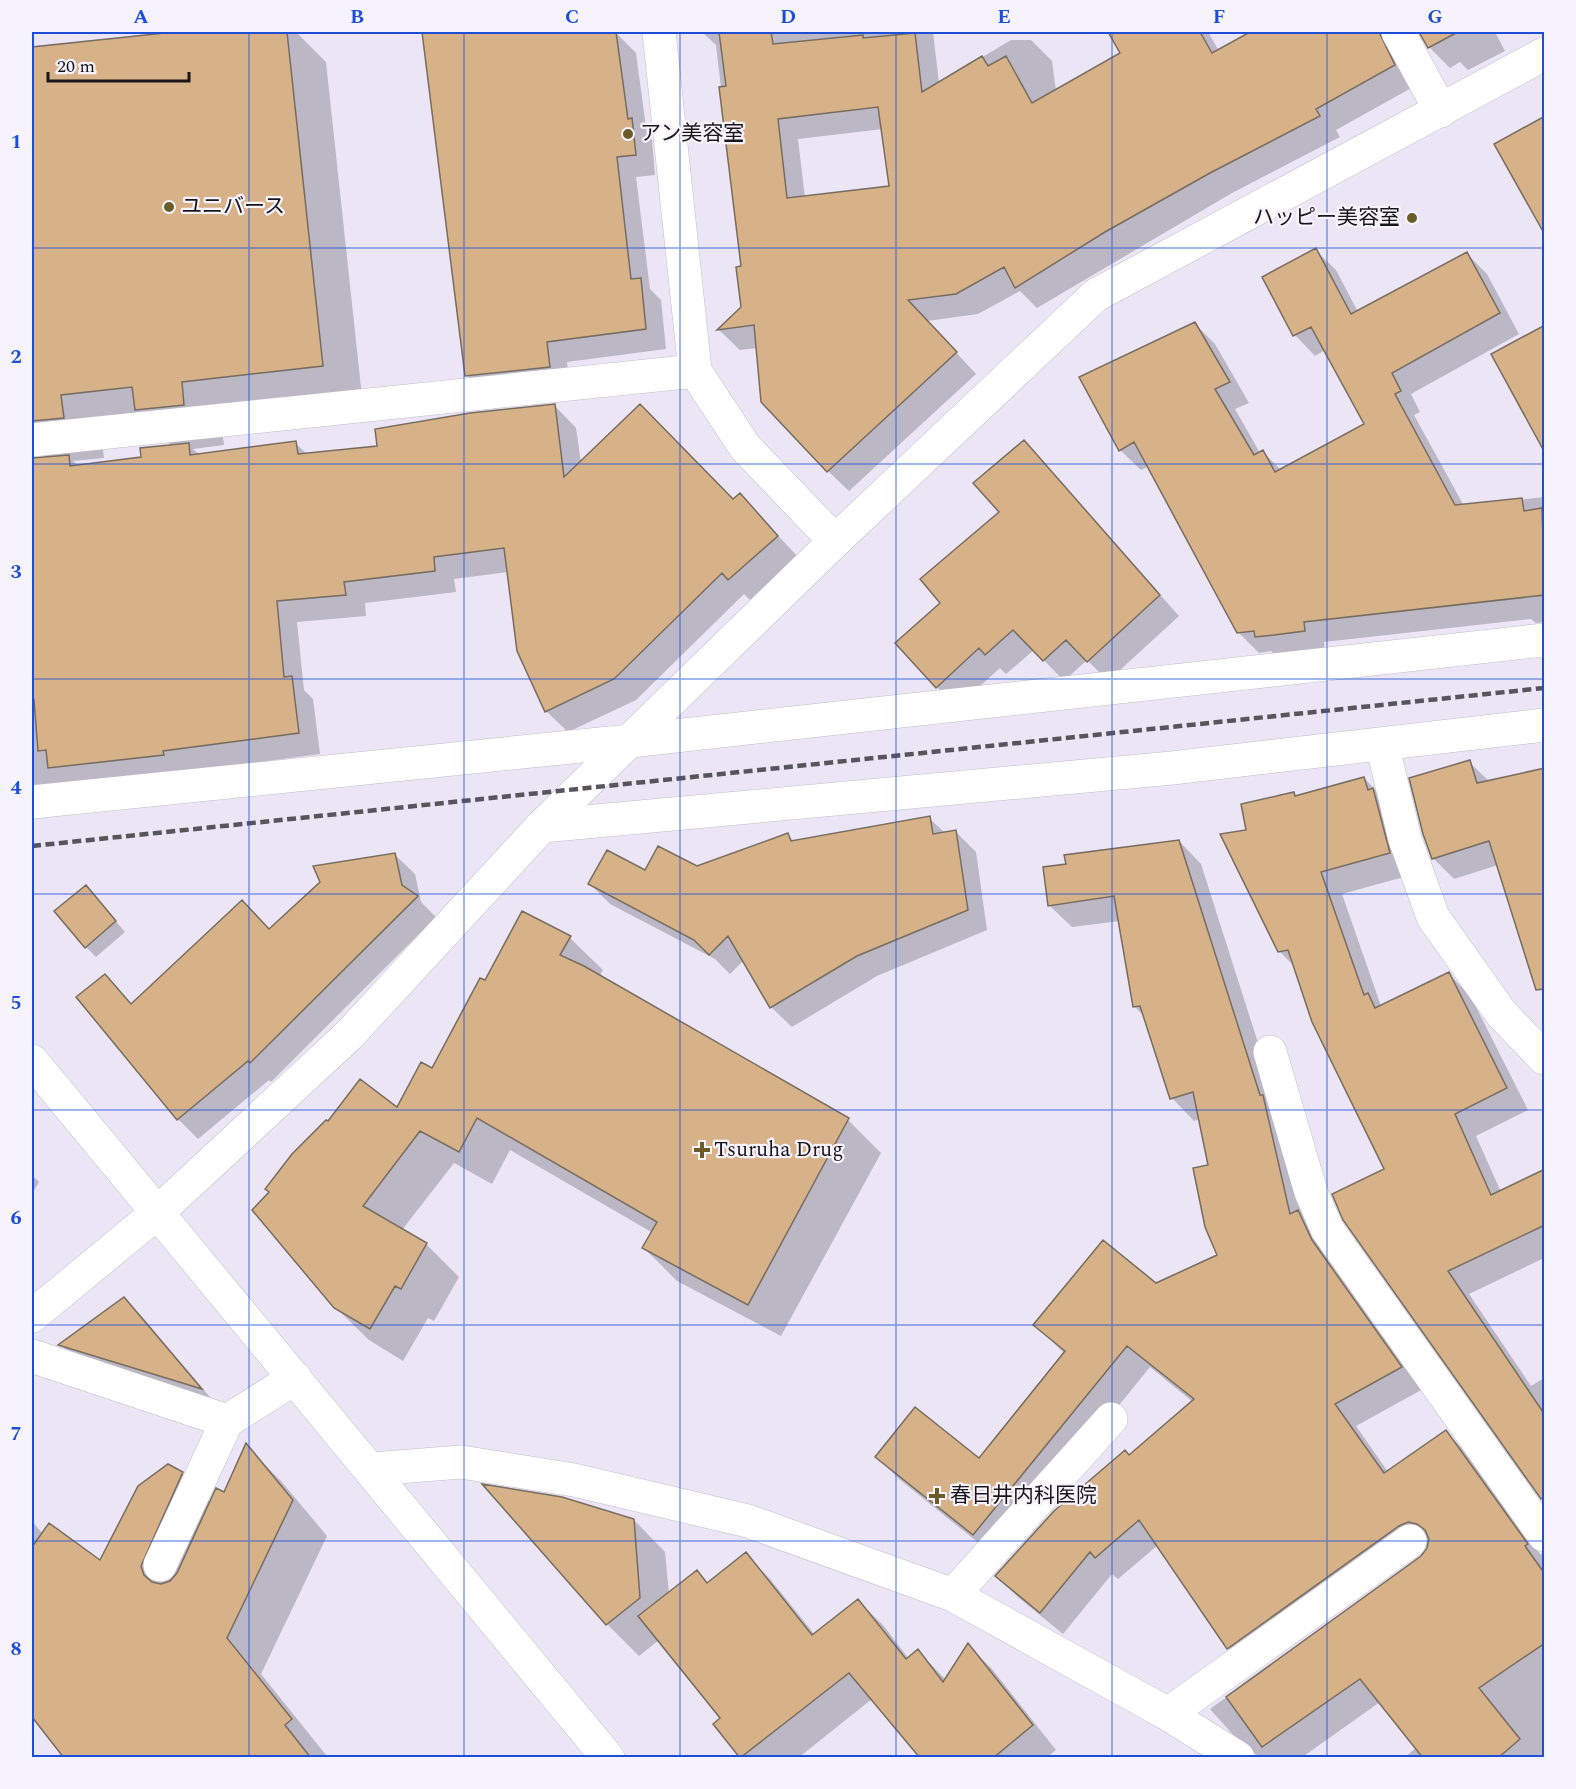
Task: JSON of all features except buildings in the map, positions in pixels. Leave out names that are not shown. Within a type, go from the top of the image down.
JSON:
[{"type":"street","points":[[659,32],[695,371],[745,447],[834,541]]},
{"type":"street","points":[[1398,32],[1441,111]]},
{"type":"street","points":[[32,1316],[157,1213],[349,1035],[542,826],[834,541],[1096,295],[1545,54]]},
{"type":"street","points":[[32,440],[695,371]]},
{"type":"street","points":[[32,802],[630,741],[1545,640]]},
{"type":"street","points":[[542,826],[1160,769],[1545,725]]},
{"type":"street","points":[[1382,744],[1404,839],[1432,917],[1501,1013],[1545,1058]]},
{"type":"street","points":[[1270,1052],[1311,1192],[1327,1229],[1545,1535]]},
{"type":"street","points":[[32,1061],[372,1469],[608,1758]]},
{"type":"street","points":[[32,1356],[227,1421]]},
{"type":"street","points":[[160,1565],[227,1421],[295,1378]]},
{"type":"street","points":[[952,1595],[1111,1419]]},
{"type":"street","points":[[372,1469],[460,1462],[574,1480],[748,1521],[952,1595],[1168,1714],[1238,1758]]},
{"type":"street","points":[[1168,1714],[1410,1541]]},
{"type":"railway","points":[[32,846],[1544,688]]},
{"type":"place","name":"アン美容室","points":[[628,134]]},
{"type":"place","name":"ユニバース","points":[[169,207]]},
{"type":"place","name":"ハッピー美容室","points":[[1412,218]]},
{"type":"place","name":"Tsuruha Drug","points":[[702,1150]]},
{"type":"place","name":"春日井内科医院","points":[[937,1496]]}]
